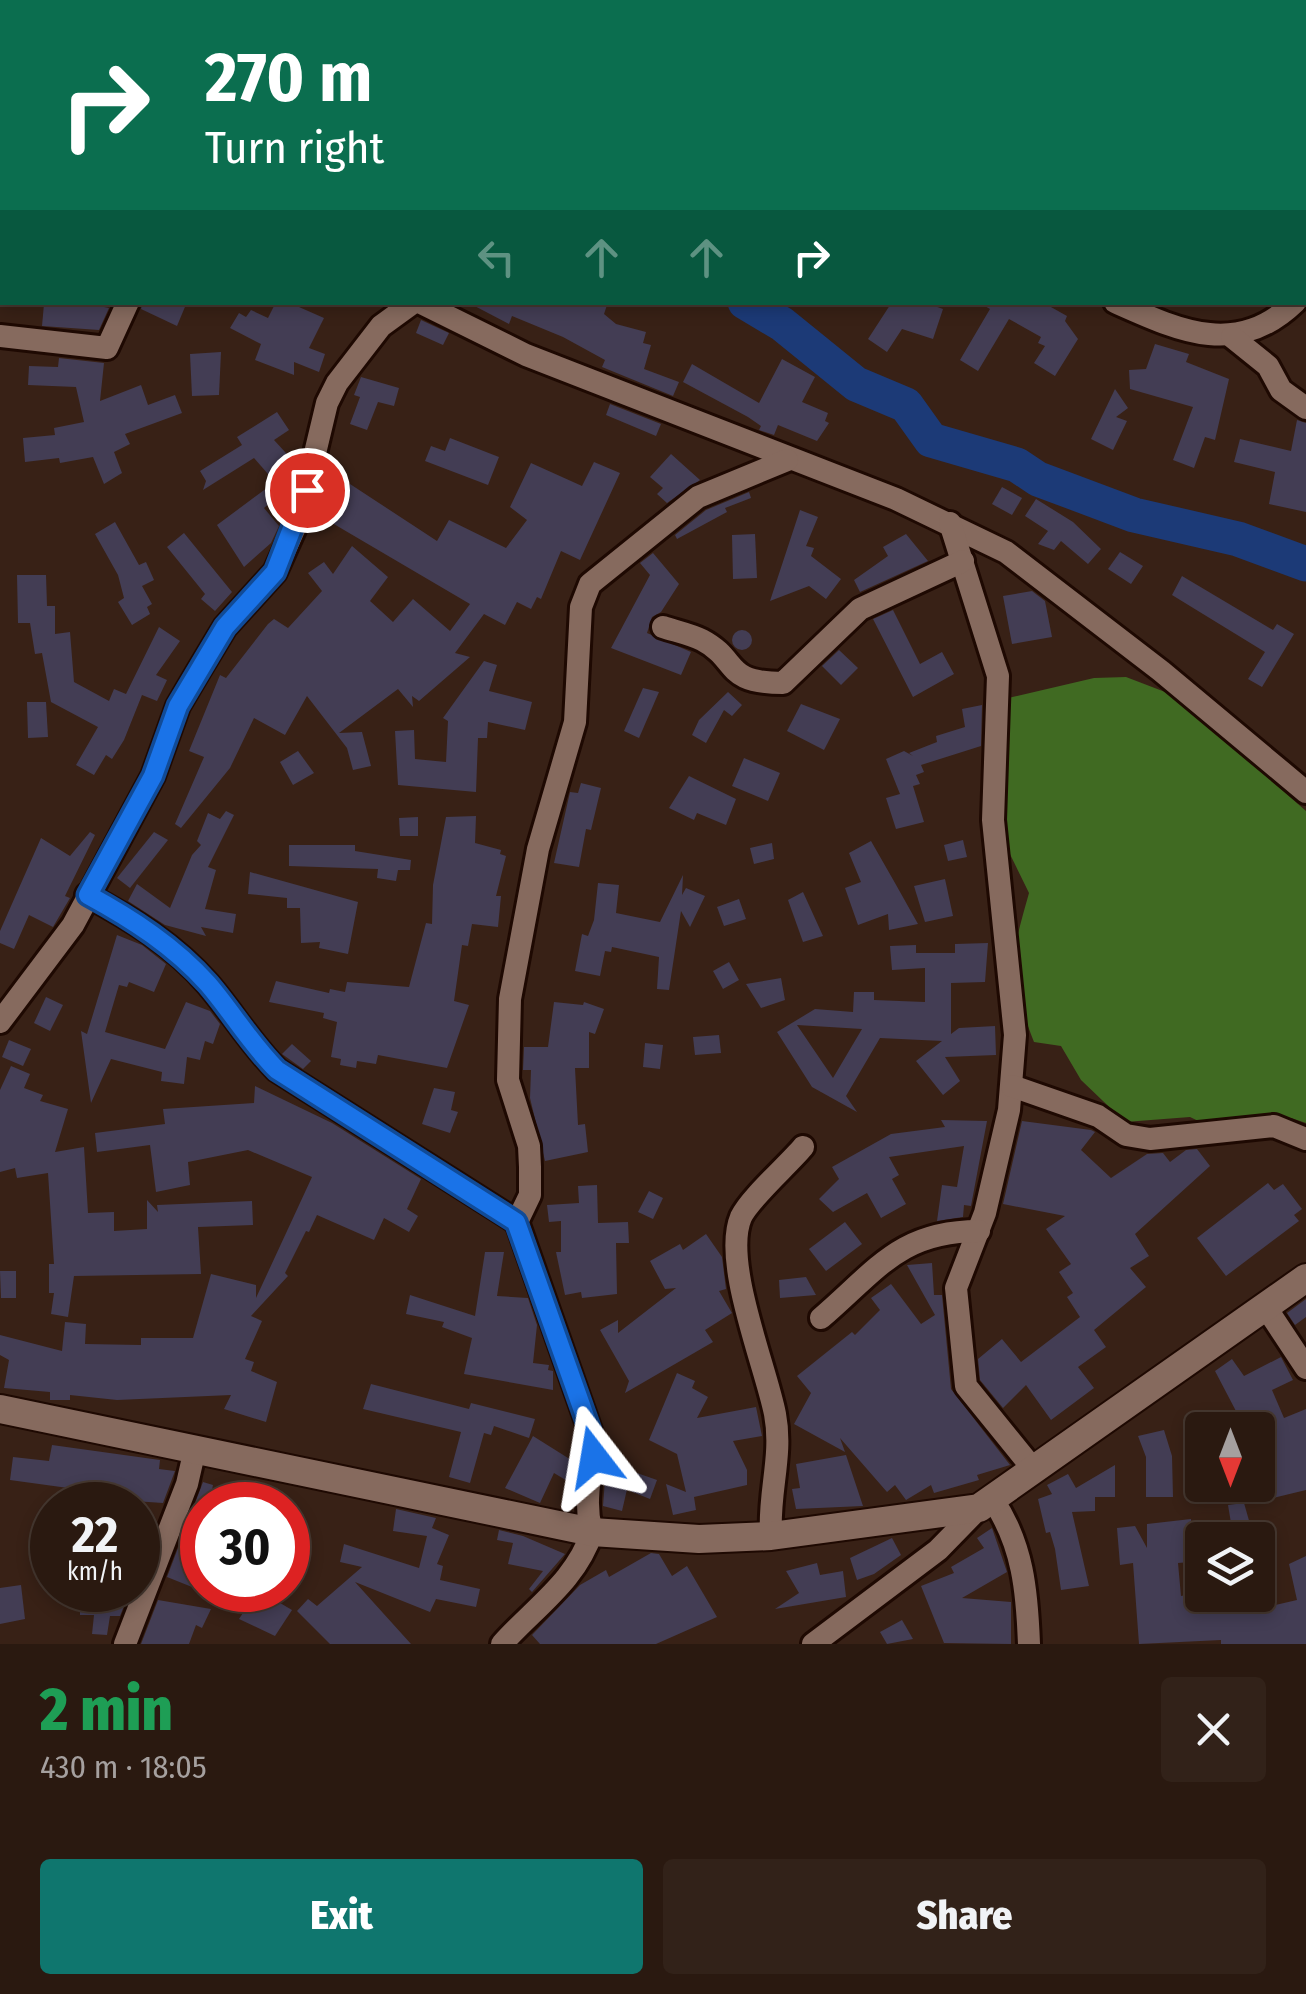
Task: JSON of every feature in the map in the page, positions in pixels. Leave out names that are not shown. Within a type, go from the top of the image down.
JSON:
[{"type":"street","points":[[0,336],[107,348],[127,305]]},
{"type":"street","points":[[0,1022],[73,924],[153,776],[178,706],[225,627],[275,572],[300,516],[328,403],[338,383],[381,326],[412,305]]},
{"type":"street","points":[[422,305],[526,356],[950,523],[1006,552],[1061,590],[1306,792]]},
{"type":"street","points":[[1122,305],[1160,322],[1232,337],[1255,331],[1291,305]]},
{"type":"street","points":[[1232,337],[1268,366],[1280,390],[1306,408]]},
{"type":"street","points":[[516,1222],[530,1195],[530,1167],[528,1146],[508,1080],[510,999],[538,849],[575,722],[582,607],[590,584],[698,497],[786,460]]},
{"type":"street","points":[[950,523],[998,676],[993,820],[1015,1035],[1012,1086],[979,1232],[956,1288],[966,1386],[1034,1470]]},
{"type":"street","points":[[663,627],[704,641],[729,667],[752,682],[783,682],[860,609],[963,562]]},
{"type":"street","points":[[88,895],[137,922],[175,953],[205,981],[250,1043],[277,1070],[516,1222],[592,1436],[594,1457],[585,1508],[592,1532],[568,1581],[536,1606],[502,1644]]},
{"type":"street","points":[[1012,1086],[1098,1116],[1126,1135],[1150,1139],[1274,1126],[1306,1139]]},
{"type":"street","points":[[771,1536],[769,1498],[780,1456],[774,1411],[738,1262],[741,1217],[803,1148]]},
{"type":"street","points":[[822,1318],[901,1248],[942,1232],[979,1232]]},
{"type":"street","points":[[812,1644],[938,1550],[986,1504],[1306,1278]]},
{"type":"street","points":[[1265,1306],[1306,1368]]},
{"type":"street","points":[[0,1409],[592,1532],[699,1539],[771,1536],[986,1504]]},
{"type":"street","points":[[125,1644],[187,1484],[195,1450]]},
{"type":"street","points":[[986,1504],[1012,1528],[1028,1599],[1029,1644]]},
{"type":"green space","points":[[1126,677],[1173,695],[1306,811],[1306,1123],[1291,1118],[1215,1129],[1190,1117],[1125,1122],[1081,1080],[1061,1046],[1034,1042],[1015,983],[1015,953],[1029,893],[1005,844],[999,765],[1008,698],[1094,678]]},
{"type":"building","points":[[44,305],[109,308],[99,330],[42,326]]},
{"type":"building","points":[[142,305],[186,305],[177,326],[141,309]]},
{"type":"building","points":[[274,305],[300,305],[324,318],[309,348],[325,354],[319,372],[294,362],[294,375],[255,360],[261,344],[230,328],[239,313],[246,317],[251,310],[268,318]]},
{"type":"building","points":[[473,305],[607,305],[604,314],[616,324],[646,332],[643,343],[651,345],[644,369],[679,382],[673,396],[602,367],[605,360],[563,337],[512,316],[509,324]]},
{"type":"building","points":[[890,305],[932,305],[943,309],[933,339],[902,329],[887,352],[868,339]]},
{"type":"building","points":[[983,305],[1047,305],[1067,316],[1065,321],[1078,339],[1055,376],[1034,363],[1045,346],[1038,343],[1041,337],[1009,319],[978,371],[960,360],[990,309]]},
{"type":"building","points":[[421,320],[449,333],[443,345],[416,333]]},
{"type":"building","points":[[1155,344],[1189,354],[1186,362],[1229,379],[1215,440],[1205,437],[1194,468],[1173,460],[1193,407],[1130,389],[1129,370],[1146,369]]},
{"type":"building","points":[[221,352],[219,395],[192,396],[190,354]]},
{"type":"building","points":[[59,358],[104,363],[100,401],[141,385],[148,405],[175,395],[182,413],[125,434],[130,444],[114,452],[122,473],[104,484],[93,457],[60,463],[59,458],[25,462],[23,438],[55,435],[54,428],[84,422],[76,387],[28,385],[29,366],[58,367]]},
{"type":"building","points":[[782,359],[815,377],[802,402],[828,413],[825,421],[829,423],[817,441],[778,425],[774,435],[759,430],[761,426],[748,417],[683,382],[692,364],[759,403]]},
{"type":"building","points":[[361,377],[399,388],[394,406],[378,402],[367,430],[350,424],[360,397],[354,395]]},
{"type":"building","points":[[1115,389],[1128,408],[1116,417],[1127,421],[1113,450],[1091,439]]},
{"type":"building","points":[[610,404],[661,424],[656,436],[606,415]]},
{"type":"building","points":[[277,412],[289,430],[274,440],[297,465],[289,477],[293,483],[264,508],[279,526],[271,543],[244,567],[217,525],[275,482],[254,458],[203,490],[206,481],[200,471],[242,445],[237,437]]},
{"type":"building","points":[[1297,420],[1306,423],[1306,512],[1269,504],[1275,472],[1234,462],[1240,439],[1291,451]]},
{"type":"building","points":[[450,438],[499,457],[488,485],[425,461],[431,446],[445,451]]},
{"type":"building","points":[[671,454],[700,480],[667,503],[657,494],[663,488],[650,477]]},
{"type":"building","points":[[594,462],[620,473],[580,560],[561,551],[541,599],[537,597],[531,609],[517,602],[505,625],[484,614],[455,653],[470,657],[419,701],[412,696],[413,707],[398,689],[339,733],[362,732],[371,766],[353,770],[347,748],[307,696],[285,735],[254,718],[230,768],[181,828],[175,824],[204,757],[189,751],[220,675],[226,678],[274,619],[288,628],[322,591],[308,573],[324,562],[333,574],[352,546],[388,577],[370,601],[393,622],[413,599],[450,631],[470,604],[327,520],[350,484],[437,541],[449,520],[506,548],[527,520],[510,507],[531,463],[582,486]]},
{"type":"building","points":[[1002,487],[1022,498],[1012,515],[992,504]]},
{"type":"building","points":[[749,492],[751,498],[725,508],[727,512],[677,539],[675,535],[706,510]]},
{"type":"building","points":[[1036,499],[1073,522],[1101,549],[1088,564],[1061,541],[1054,550],[1038,544],[1048,531],[1025,516]]},
{"type":"building","points":[[800,510],[818,517],[806,546],[814,548],[811,556],[841,579],[826,599],[809,586],[770,601]]},
{"type":"building","points":[[115,522],[139,565],[146,562],[154,580],[142,586],[152,604],[147,607],[150,614],[132,625],[118,602],[124,598],[118,575],[95,534]]},
{"type":"building","points":[[184,533],[232,592],[215,611],[201,599],[205,594],[167,547]]},
{"type":"building","points":[[755,534],[757,578],[733,579],[732,535]]},
{"type":"building","points":[[906,534],[928,561],[860,592],[854,580],[888,556],[883,547]]},
{"type":"building","points":[[1120,552],[1143,566],[1131,584],[1108,569]]},
{"type":"building","points":[[653,553],[679,584],[661,612],[652,617],[647,633],[691,652],[681,675],[611,648],[650,575],[640,563]]},
{"type":"building","points":[[17,575],[46,575],[47,606],[55,606],[55,634],[70,632],[74,682],[109,701],[114,689],[126,694],[159,627],[180,641],[156,675],[167,680],[157,701],[142,695],[124,740],[112,759],[106,755],[94,775],[76,765],[98,727],[51,702],[42,653],[35,654],[30,623],[18,623]]},
{"type":"building","points":[[1182,576],[1273,630],[1277,624],[1294,634],[1262,687],[1248,679],[1265,652],[1172,595]]},
{"type":"building","points":[[1032,591],[1045,601],[1052,637],[1012,644],[1003,596]]},
{"type":"building","points":[[893,610],[920,664],[942,652],[954,674],[913,697],[873,619]]},
{"type":"building","points":[[738,630],[746,630],[752,640],[746,650],[738,650],[732,644],[732,636]]},
{"type":"building","points":[[839,650],[858,668],[841,685],[822,666]]},
{"type":"building","points":[[484,661],[497,665],[489,691],[532,702],[525,730],[488,722],[487,738],[478,738],[476,792],[398,785],[395,731],[414,730],[415,759],[446,762],[448,721],[443,718]]},
{"type":"building","points":[[643,688],[659,692],[639,738],[624,731]]},
{"type":"building","points":[[728,692],[742,705],[732,716],[724,710],[706,743],[692,735],[699,720]]},
{"type":"building","points":[[27,702],[46,702],[48,737],[28,738]]},
{"type":"building","points":[[801,704],[840,719],[824,750],[787,731]]},
{"type":"building","points":[[982,705],[981,746],[921,765],[924,772],[916,775],[920,784],[913,786],[924,822],[896,829],[886,798],[900,794],[886,759],[904,751],[913,756],[909,753],[937,742],[936,736],[965,727],[962,709]]},
{"type":"building","points":[[298,751],[314,773],[293,785],[280,762]]},
{"type":"building","points":[[744,758],[780,773],[768,801],[732,786]]},
{"type":"building","points":[[689,776],[736,799],[726,825],[697,813],[694,820],[669,808]]},
{"type":"building","points":[[581,783],[601,788],[591,830],[586,829],[579,867],[554,863],[570,792],[578,793]]},
{"type":"building","points":[[226,811],[234,815],[208,867],[216,870],[205,909],[236,914],[233,933],[201,927],[206,936],[165,925],[128,901],[137,884],[170,908],[192,855],[201,845],[197,841],[208,813],[220,819]]},
{"type":"building","points":[[476,816],[475,843],[501,850],[500,854],[506,856],[496,896],[501,896],[498,927],[472,924],[468,946],[462,945],[454,1001],[469,1005],[447,1068],[378,1055],[376,1064],[357,1061],[356,1068],[340,1065],[341,1059],[331,1057],[337,1022],[323,1018],[324,1013],[269,1002],[276,981],[329,993],[330,989],[345,992],[347,982],[409,987],[426,923],[432,924],[433,885],[446,817]]},
{"type":"building","points":[[418,817],[418,836],[400,836],[399,818]]},
{"type":"building","points":[[90,832],[95,835],[65,896],[70,898],[53,927],[29,915],[14,949],[0,943],[0,931],[41,838],[70,856]]},
{"type":"building","points":[[154,832],[168,840],[130,888],[117,878]]},
{"type":"building","points":[[963,840],[967,857],[948,861],[944,845]]},
{"type":"building","points":[[871,841],[918,924],[889,930],[888,914],[858,925],[845,888],[861,882],[849,853]]},
{"type":"building","points":[[772,843],[774,859],[754,864],[750,848]]},
{"type":"building","points":[[289,845],[355,845],[355,851],[411,860],[410,870],[398,870],[396,881],[377,878],[378,869],[289,866]]},
{"type":"building","points":[[250,872],[358,902],[348,954],[319,948],[320,942],[301,943],[300,908],[287,908],[287,898],[248,894]]},
{"type":"building","points":[[683,875],[682,895],[686,888],[705,896],[690,927],[681,911],[669,990],[657,989],[659,957],[612,947],[611,952],[605,951],[600,976],[575,971],[582,934],[588,936],[594,920],[598,883],[619,885],[616,913],[660,922]]},
{"type":"building","points":[[945,879],[953,916],[925,922],[914,886]]},
{"type":"building","points":[[803,892],[823,936],[803,942],[788,900]]},
{"type":"building","points":[[739,899],[746,919],[724,926],[717,907]]},
{"type":"building","points":[[117,935],[142,945],[166,964],[154,992],[129,982],[127,987],[119,985],[105,1032],[165,1049],[186,1002],[210,1011],[220,1024],[213,1044],[205,1041],[200,1060],[187,1057],[184,1084],[161,1081],[162,1072],[111,1059],[91,1103],[81,1031],[87,1034]]},
{"type":"building","points":[[988,943],[985,982],[951,983],[951,1034],[959,1028],[995,1026],[996,1055],[945,1057],[960,1081],[943,1095],[916,1061],[942,1041],[880,1038],[846,1096],[857,1112],[812,1087],[777,1032],[815,1009],[853,1012],[854,992],[874,992],[874,1000],[925,1002],[925,968],[892,970],[890,946],[916,945],[916,953],[955,953],[955,944]],"holes":[[[797,1025],[862,1029],[833,1078]]]},
{"type":"building","points":[[729,962],[739,980],[723,989],[713,971]]},
{"type":"building","points":[[781,978],[785,1000],[761,1008],[746,984]]},
{"type":"building","points":[[46,997],[63,1005],[50,1031],[34,1023]]},
{"type":"building","points":[[554,1002],[584,1002],[604,1009],[595,1034],[589,1032],[589,1068],[575,1068],[578,1125],[585,1124],[588,1152],[545,1161],[530,1098],[531,1070],[523,1070],[524,1047],[548,1047]]},
{"type":"building","points":[[719,1035],[721,1053],[695,1055],[693,1037]]},
{"type":"building","points":[[9,1040],[31,1049],[23,1066],[2,1057]]},
{"type":"building","points":[[645,1043],[663,1045],[660,1069],[643,1067]]},
{"type":"building","points":[[292,1044],[311,1061],[303,1069],[282,1054]]},
{"type":"building","points":[[11,1066],[30,1074],[24,1088],[43,1095],[40,1101],[68,1109],[55,1152],[84,1147],[88,1213],[114,1212],[114,1231],[147,1229],[147,1200],[158,1212],[157,1205],[252,1201],[253,1225],[198,1227],[201,1274],[74,1276],[68,1317],[51,1314],[54,1293],[49,1293],[49,1264],[54,1264],[48,1173],[17,1178],[15,1168],[0,1172],[0,1090]]},
{"type":"building","points":[[255,1086],[332,1123],[421,1179],[407,1209],[418,1216],[409,1232],[384,1218],[374,1240],[317,1215],[285,1273],[288,1276],[251,1316],[262,1321],[245,1359],[254,1362],[251,1371],[277,1382],[266,1422],[224,1409],[231,1395],[117,1400],[70,1395],[70,1400],[50,1400],[50,1392],[4,1388],[9,1360],[0,1355],[0,1335],[62,1351],[65,1322],[86,1324],[85,1344],[141,1345],[141,1338],[193,1338],[211,1274],[256,1285],[256,1298],[312,1177],[248,1150],[188,1162],[190,1185],[156,1192],[150,1145],[97,1152],[95,1133],[165,1124],[163,1109],[254,1103]]},
{"type":"building","points":[[434,1088],[455,1092],[451,1110],[458,1112],[450,1133],[422,1124]]},
{"type":"building","points":[[941,1120],[987,1121],[971,1206],[964,1205],[963,1217],[937,1221],[942,1185],[957,1187],[964,1146],[889,1157],[899,1175],[892,1179],[906,1204],[881,1218],[867,1193],[833,1212],[819,1199],[839,1179],[832,1167],[891,1134],[945,1127]]},
{"type":"building","points":[[1022,1121],[1095,1132],[1081,1150],[1111,1178],[1147,1154],[1163,1153],[1170,1162],[1186,1150],[1197,1149],[1210,1166],[1135,1234],[1149,1256],[1130,1268],[1146,1287],[1094,1330],[1106,1347],[1078,1367],[1094,1388],[1051,1420],[1026,1385],[1003,1408],[980,1380],[978,1359],[1002,1339],[1021,1362],[1080,1317],[1067,1297],[1073,1293],[1059,1272],[1071,1264],[1046,1229],[1065,1216],[1003,1204]]},
{"type":"building","points":[[1268,1183],[1274,1190],[1283,1184],[1302,1209],[1294,1215],[1299,1221],[1226,1276],[1197,1238]]},
{"type":"building","points":[[597,1185],[598,1223],[628,1222],[629,1243],[616,1243],[617,1294],[582,1298],[581,1292],[565,1295],[556,1252],[561,1252],[561,1221],[549,1222],[547,1205],[579,1203],[578,1186]]},
{"type":"building","points":[[649,1191],[663,1198],[653,1219],[638,1212]]},
{"type":"building","points":[[845,1222],[862,1244],[826,1271],[809,1249]]},
{"type":"building","points":[[706,1234],[722,1257],[726,1289],[719,1291],[732,1313],[705,1330],[713,1342],[625,1393],[629,1381],[600,1330],[618,1320],[618,1333],[676,1288],[665,1289],[650,1261],[680,1244],[683,1250]]},
{"type":"building","points":[[485,1252],[504,1252],[497,1296],[528,1298],[537,1325],[533,1363],[549,1365],[548,1370],[553,1371],[553,1390],[464,1374],[472,1338],[442,1327],[444,1322],[406,1314],[410,1295],[475,1316]]},
{"type":"building","points":[[932,1263],[934,1295],[942,1295],[951,1389],[1010,1465],[977,1475],[979,1480],[934,1493],[931,1485],[906,1500],[895,1485],[887,1492],[840,1438],[845,1452],[794,1424],[811,1393],[797,1376],[852,1332],[855,1335],[880,1310],[871,1298],[891,1284],[921,1324],[935,1315],[907,1265]]},
{"type":"building","points":[[0,1271],[16,1271],[16,1298],[1,1298]]},
{"type":"building","points":[[806,1277],[816,1295],[780,1298],[779,1280]]},
{"type":"building","points":[[1306,1299],[1306,1317],[1295,1325],[1287,1313]]},
{"type":"building","points":[[1281,1357],[1293,1380],[1272,1390],[1284,1418],[1306,1409],[1306,1490],[1275,1498],[1275,1412],[1236,1412],[1215,1371],[1232,1359],[1244,1376]]},
{"type":"building","points":[[677,1373],[695,1381],[692,1388],[708,1397],[697,1418],[756,1407],[762,1436],[733,1441],[747,1470],[747,1485],[694,1497],[696,1510],[673,1515],[666,1484],[686,1492],[677,1454],[649,1440]]},
{"type":"building","points":[[371,1384],[469,1409],[471,1403],[535,1419],[529,1438],[494,1426],[491,1435],[484,1433],[470,1483],[449,1477],[461,1432],[363,1409]]},
{"type":"building","points":[[1164,1430],[1172,1456],[1173,1497],[1146,1497],[1146,1457],[1138,1436]]},
{"type":"building","points":[[533,1436],[576,1463],[569,1482],[554,1473],[540,1503],[505,1488]]},
{"type":"building","points":[[52,1445],[160,1460],[159,1469],[175,1471],[163,1503],[160,1482],[10,1480],[13,1457],[49,1461]]},
{"type":"building","points":[[846,1455],[863,1506],[796,1509],[792,1489],[800,1488],[796,1464]]},
{"type":"building","points":[[1115,1465],[1115,1497],[1095,1497],[1095,1511],[1072,1512],[1089,1586],[1061,1590],[1055,1549],[1050,1532],[1046,1533],[1038,1499],[1052,1494],[1047,1485],[1068,1474],[1076,1488]]},
{"type":"building","points":[[637,1473],[657,1480],[650,1499],[630,1491]]},
{"type":"building","points":[[605,1479],[628,1485],[622,1511],[603,1506]]},
{"type":"building","points":[[1244,1503],[1249,1522],[1231,1522],[1228,1505]]},
{"type":"building","points":[[396,1509],[436,1518],[432,1528],[449,1535],[437,1564],[443,1566],[440,1580],[480,1589],[476,1607],[436,1599],[430,1612],[355,1582],[411,1644],[330,1644],[298,1612],[310,1612],[310,1601],[317,1606],[362,1567],[340,1562],[344,1544],[419,1568],[427,1536],[393,1531]]},
{"type":"building","points":[[1191,1519],[1185,1522],[1185,1562],[1178,1563],[1185,1612],[1275,1612],[1275,1605],[1297,1600],[1289,1564],[1306,1556],[1306,1644],[1221,1644],[1221,1640],[1139,1644],[1133,1563],[1120,1565],[1117,1528],[1135,1526],[1147,1548],[1147,1524]]},
{"type":"building","points":[[992,1528],[1007,1572],[962,1598],[1011,1602],[1011,1644],[944,1643],[921,1586],[954,1573],[951,1567],[984,1548],[977,1538]]},
{"type":"building","points":[[499,1530],[565,1554],[532,1592],[529,1589],[543,1571],[508,1564],[513,1543],[497,1540]]},
{"type":"building","points":[[892,1538],[901,1555],[874,1574],[857,1580],[850,1558]]},
{"type":"building","points":[[180,1543],[180,1582],[167,1577]]},
{"type":"building","points":[[651,1553],[659,1554],[672,1576],[687,1566],[717,1617],[656,1644],[540,1644],[532,1635],[580,1585],[606,1570],[609,1577]]},
{"type":"building","points":[[817,1563],[820,1575],[843,1571],[846,1597],[775,1609],[799,1593],[786,1571]]},
{"type":"building","points":[[21,1585],[25,1619],[0,1624],[0,1588]]},
{"type":"building","points":[[160,1600],[180,1604],[180,1612],[210,1612],[202,1628],[196,1625],[189,1644],[141,1644],[153,1612],[160,1612]]},
{"type":"building","points":[[122,1612],[120,1616],[110,1616],[107,1635],[92,1634],[94,1615],[80,1615]]},
{"type":"building","points":[[244,1612],[291,1612],[275,1636],[239,1619]]},
{"type":"building","points":[[902,1620],[913,1639],[887,1644],[880,1632]]},
{"type":"waterway","points":[[750,305],[782,324],[856,384],[906,405],[931,440],[1017,465],[1038,479],[1134,515],[1238,539],[1306,564]]},
{"type":"route","points":[[307,490],[275,572],[225,627],[178,706],[153,776],[88,895],[137,922],[175,953],[205,981],[250,1043],[277,1070],[301,1088],[389,1137],[516,1222],[592,1436],[594,1457]]}]
